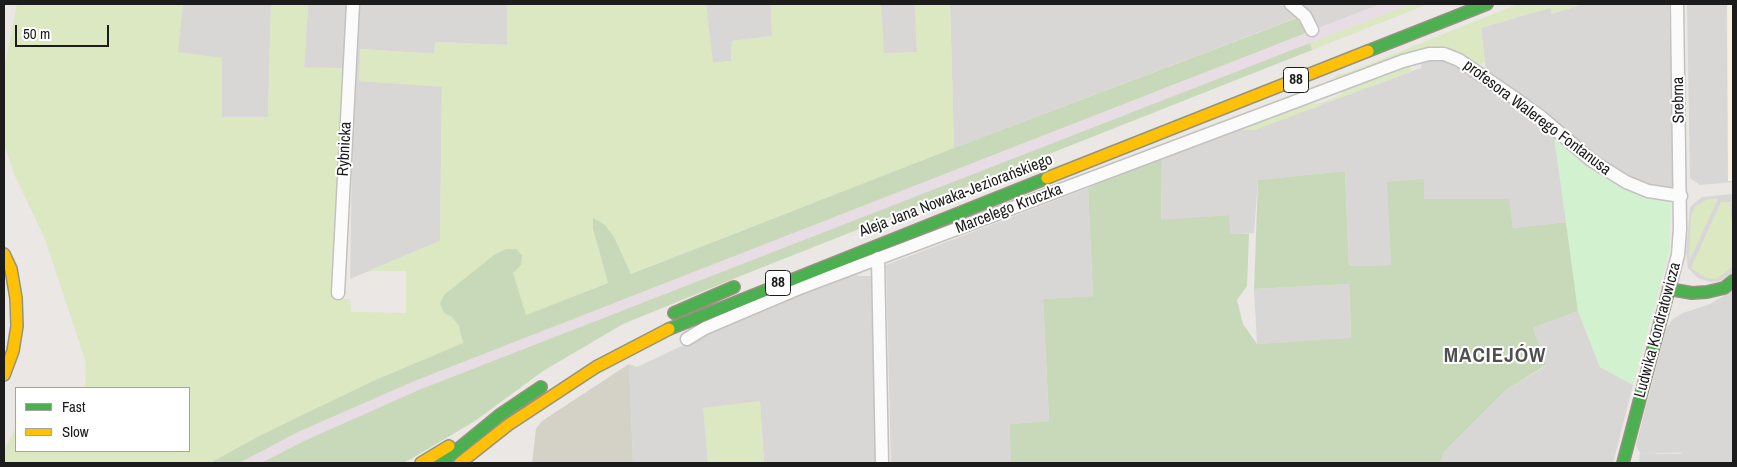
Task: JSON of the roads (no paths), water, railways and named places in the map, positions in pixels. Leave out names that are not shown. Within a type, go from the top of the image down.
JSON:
[{"type":"main road","name":"Aleja Jana Nowaka-Jeziorańskiego","points":[[460,463],[508,425],[596,367],[642,341],[704,313],[1487,4]]},
{"type":"main road","points":[[4,254],[10,268],[16,298],[17,326],[12,351],[4,375]]},
{"type":"main road","points":[[1669,289],[1692,293],[1707,292],[1724,288],[1733,281]]},
{"type":"main road","name":"88","points":[[664,317],[742,284]]},
{"type":"main road","name":"Ludwika Kondratowicza","points":[[1624,463],[1669,289]]},
{"type":"main road","points":[[421,463],[501,414],[553,379]]},
{"type":"main road","points":[[441,463],[501,414]]},
{"type":"street","name":"Rybnicka","points":[[338,293],[353,4]]},
{"type":"street","points":[[1291,4],[1305,16],[1312,30]]},
{"type":"street","name":"Srebrna","points":[[1677,4],[1681,196]]},
{"type":"street","name":"profesora Walerego Fontanusa","points":[[1335,87],[1412,58],[1437,54],[1450,56],[1518,100],[1591,160],[1614,176],[1648,191],[1681,196]]},
{"type":"street","name":"Marcelego Kruczka","points":[[687,339],[705,328],[797,288],[1335,87]]},
{"type":"street","name":"Ludwika Kondratowicza","points":[[1669,289],[1679,249],[1681,196]]},
{"type":"street","points":[[878,258],[882,463]]},
{"type":"district","name":"MACIEJÓW","points":[[1495,356]]}]
